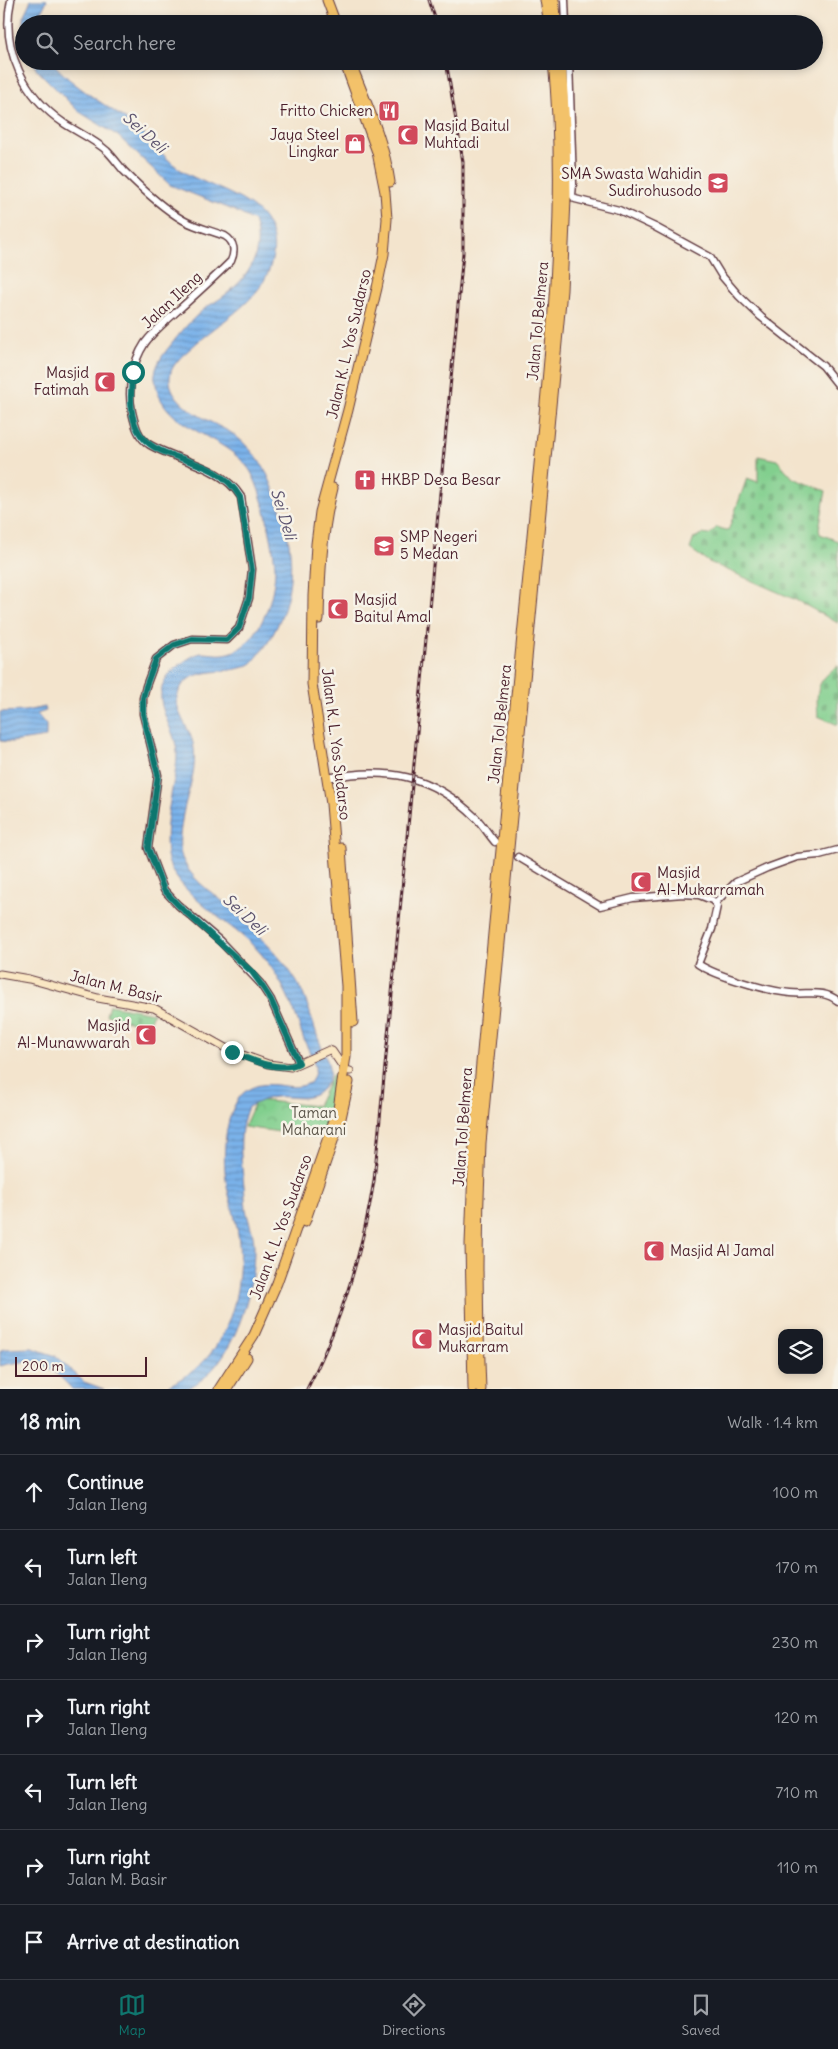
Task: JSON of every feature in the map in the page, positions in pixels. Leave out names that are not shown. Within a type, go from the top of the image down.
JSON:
[{"type":"highway","points":[[321,0],[327,15]]},
{"type":"highway","points":[[327,0],[333,15]]},
{"type":"highway","points":[[545,0],[548,15]]},
{"type":"highway","points":[[554,0],[556,15]]},
{"type":"highway","name":"Jalan K. L. Yos Sudarso","points":[[227,1389],[261,1335],[282,1287],[341,1118],[347,1070],[346,986],[330,777],[318,681],[321,572],[327,512],[372,336],[389,257],[392,219],[392,197],[380,151],[348,70]]},
{"type":"highway","name":"Jalan K. L. Yos Sudarso","points":[[352,70],[355,83]]},
{"type":"highway","name":"Jalan Tol Belmera","points":[[473,1389],[470,1244],[474,1153],[544,418],[558,247],[558,128],[554,70]]},
{"type":"highway","name":"Jalan Tol Belmera","points":[[480,1389],[478,1241],[482,1134],[550,431],[565,248],[565,128],[562,70]]},
{"type":"highway","name":"Jalan K. L. Yos Sudarso","points":[[219,1389],[254,1335],[277,1283],[338,1109],[347,1070]]},
{"type":"main road","name":"Jalan M. Basir","points":[[0,974],[29,979],[98,998],[154,1008],[229,1050],[268,1064],[291,1067],[307,1059],[332,1051],[347,1070]]},
{"type":"street","name":"Jalan Ileng","points":[[11,0],[3,27],[5,48],[11,65],[32,95],[63,123],[107,151],[150,195],[183,220],[225,236],[230,239],[233,246],[231,262],[146,342],[134,365],[131,406],[139,434],[144,440],[160,450],[213,472],[235,488],[240,497],[252,570],[252,586],[243,618],[233,635],[223,641],[185,640],[156,659],[150,672],[143,698],[143,714],[158,775],[148,848],[164,890],[232,953],[260,983],[271,1000],[299,1063]]},
{"type":"street","points":[[565,0],[566,15]]},
{"type":"street","points":[[570,70],[574,184],[572,196],[575,199],[610,206],[707,255],[739,296],[769,324],[823,366],[838,384]]},
{"type":"street","points":[[330,777],[389,774],[418,779],[438,788],[457,800],[478,820],[495,842]]},
{"type":"street","points":[[715,903],[731,885],[750,875],[797,857],[820,855],[838,850]]},
{"type":"street","points":[[518,857],[600,906],[633,898],[687,894],[707,898],[717,906],[712,928],[698,964],[715,972],[773,990],[789,993],[826,994],[838,1001]]},
{"type":"green space","points":[[758,456],[777,460],[793,478],[826,491],[819,529],[820,534],[838,541],[838,623],[796,600],[709,562],[690,549],[694,538],[702,534],[709,535],[717,527],[728,531],[747,478],[758,482]]},
{"type":"green space","points":[[838,666],[838,725],[818,716],[817,700],[821,682]]},
{"type":"green space","points":[[109,1005],[153,1013],[148,1026],[106,1015]]},
{"type":"green space","name":"Taman Maharani","points":[[332,1075],[342,1078],[329,1139],[244,1127],[256,1100],[317,1106]]},
{"type":"water","points":[[31,0],[47,0],[40,15],[24,15]]},
{"type":"water","points":[[37,70],[59,70],[80,88],[137,128],[178,168],[243,200],[253,207],[268,225],[272,233],[273,242],[272,260],[260,288],[239,309],[181,357],[172,369],[170,380],[173,391],[179,400],[199,416],[234,435],[247,446],[265,469],[282,513],[291,558],[289,587],[282,615],[269,640],[253,662],[243,667],[194,676],[186,681],[180,689],[177,703],[193,743],[194,763],[182,820],[180,847],[184,862],[195,878],[235,912],[291,972],[304,996],[330,1072],[329,1078],[317,1094],[306,1098],[271,1098],[248,1107],[242,1127],[241,1146],[246,1209],[254,1241],[250,1284],[238,1326],[229,1346],[217,1364],[204,1378],[188,1388],[161,1389],[195,1369],[215,1348],[229,1320],[237,1290],[240,1258],[238,1237],[225,1173],[226,1138],[232,1112],[237,1100],[246,1091],[263,1085],[296,1087],[303,1085],[311,1082],[315,1069],[296,1015],[269,964],[238,932],[193,896],[181,883],[172,869],[166,848],[167,818],[176,770],[177,753],[176,743],[162,706],[162,687],[173,670],[194,656],[202,653],[224,654],[236,650],[246,643],[255,633],[268,607],[272,594],[275,568],[266,517],[258,489],[249,469],[225,447],[196,431],[170,412],[161,400],[155,375],[163,355],[185,327],[203,310],[234,288],[248,272],[256,253],[257,233],[254,221],[233,210],[170,185],[118,136],[78,111]]},
{"type":"water","points":[[45,707],[46,711],[37,714],[46,725],[46,737],[12,742],[0,741],[0,712],[25,711]]},
{"type":"water","points":[[32,1348],[56,1356],[84,1382],[104,1389],[72,1389],[56,1373],[40,1364],[32,1362],[0,1366],[0,1351],[5,1349]]},
{"type":"railway","points":[[429,0],[434,15]]},
{"type":"railway","points":[[307,1389],[330,1339],[349,1288],[363,1235],[374,1181],[463,253],[463,162],[448,70]]},
{"type":"place","name":"Fritto Chicken","points":[[389,111]]},
{"type":"place","name":"Masjid Baitul Muhtadi","points":[[408,135]]},
{"type":"place","name":"Jaya Steel Lingkar","points":[[355,144]]},
{"type":"place","name":"SMA Swasta Wahidin Sudirohusodo","points":[[718,183]]},
{"type":"place","name":"Masjid Fatimah","points":[[105,382]]},
{"type":"place","name":"HKBP Desa Besar","points":[[365,480]]},
{"type":"place","name":"SMP Negeri 5 Medan","points":[[384,546]]},
{"type":"place","name":"Masjid Baitul Amal","points":[[338,609]]},
{"type":"place","name":"Masjid Al-Mukarramah","points":[[641,882]]},
{"type":"place","name":"Masjid Al-Munawwarah","points":[[146,1035]]},
{"type":"place","name":"Masjid Al Jamal","points":[[654,1251]]},
{"type":"place","name":"Masjid Baitul Mukarram","points":[[422,1339]]},
{"type":"route","points":[[133,372],[131,406],[139,434],[149,444],[213,472],[235,488],[240,497],[252,563],[252,586],[239,628],[227,640],[192,639],[174,645],[156,659],[150,672],[143,698],[143,714],[158,775],[148,848],[157,874],[164,890],[178,905],[220,941],[252,972],[271,1000],[299,1063],[291,1067],[268,1064],[232,1052]]},
{"type":"water label","name":"Sei Deli","points":[[145,132]]},
{"type":"water label","name":"Sei Deli","points":[[284,514]]},
{"type":"water label","name":"Sei Deli","points":[[245,914]]}]
